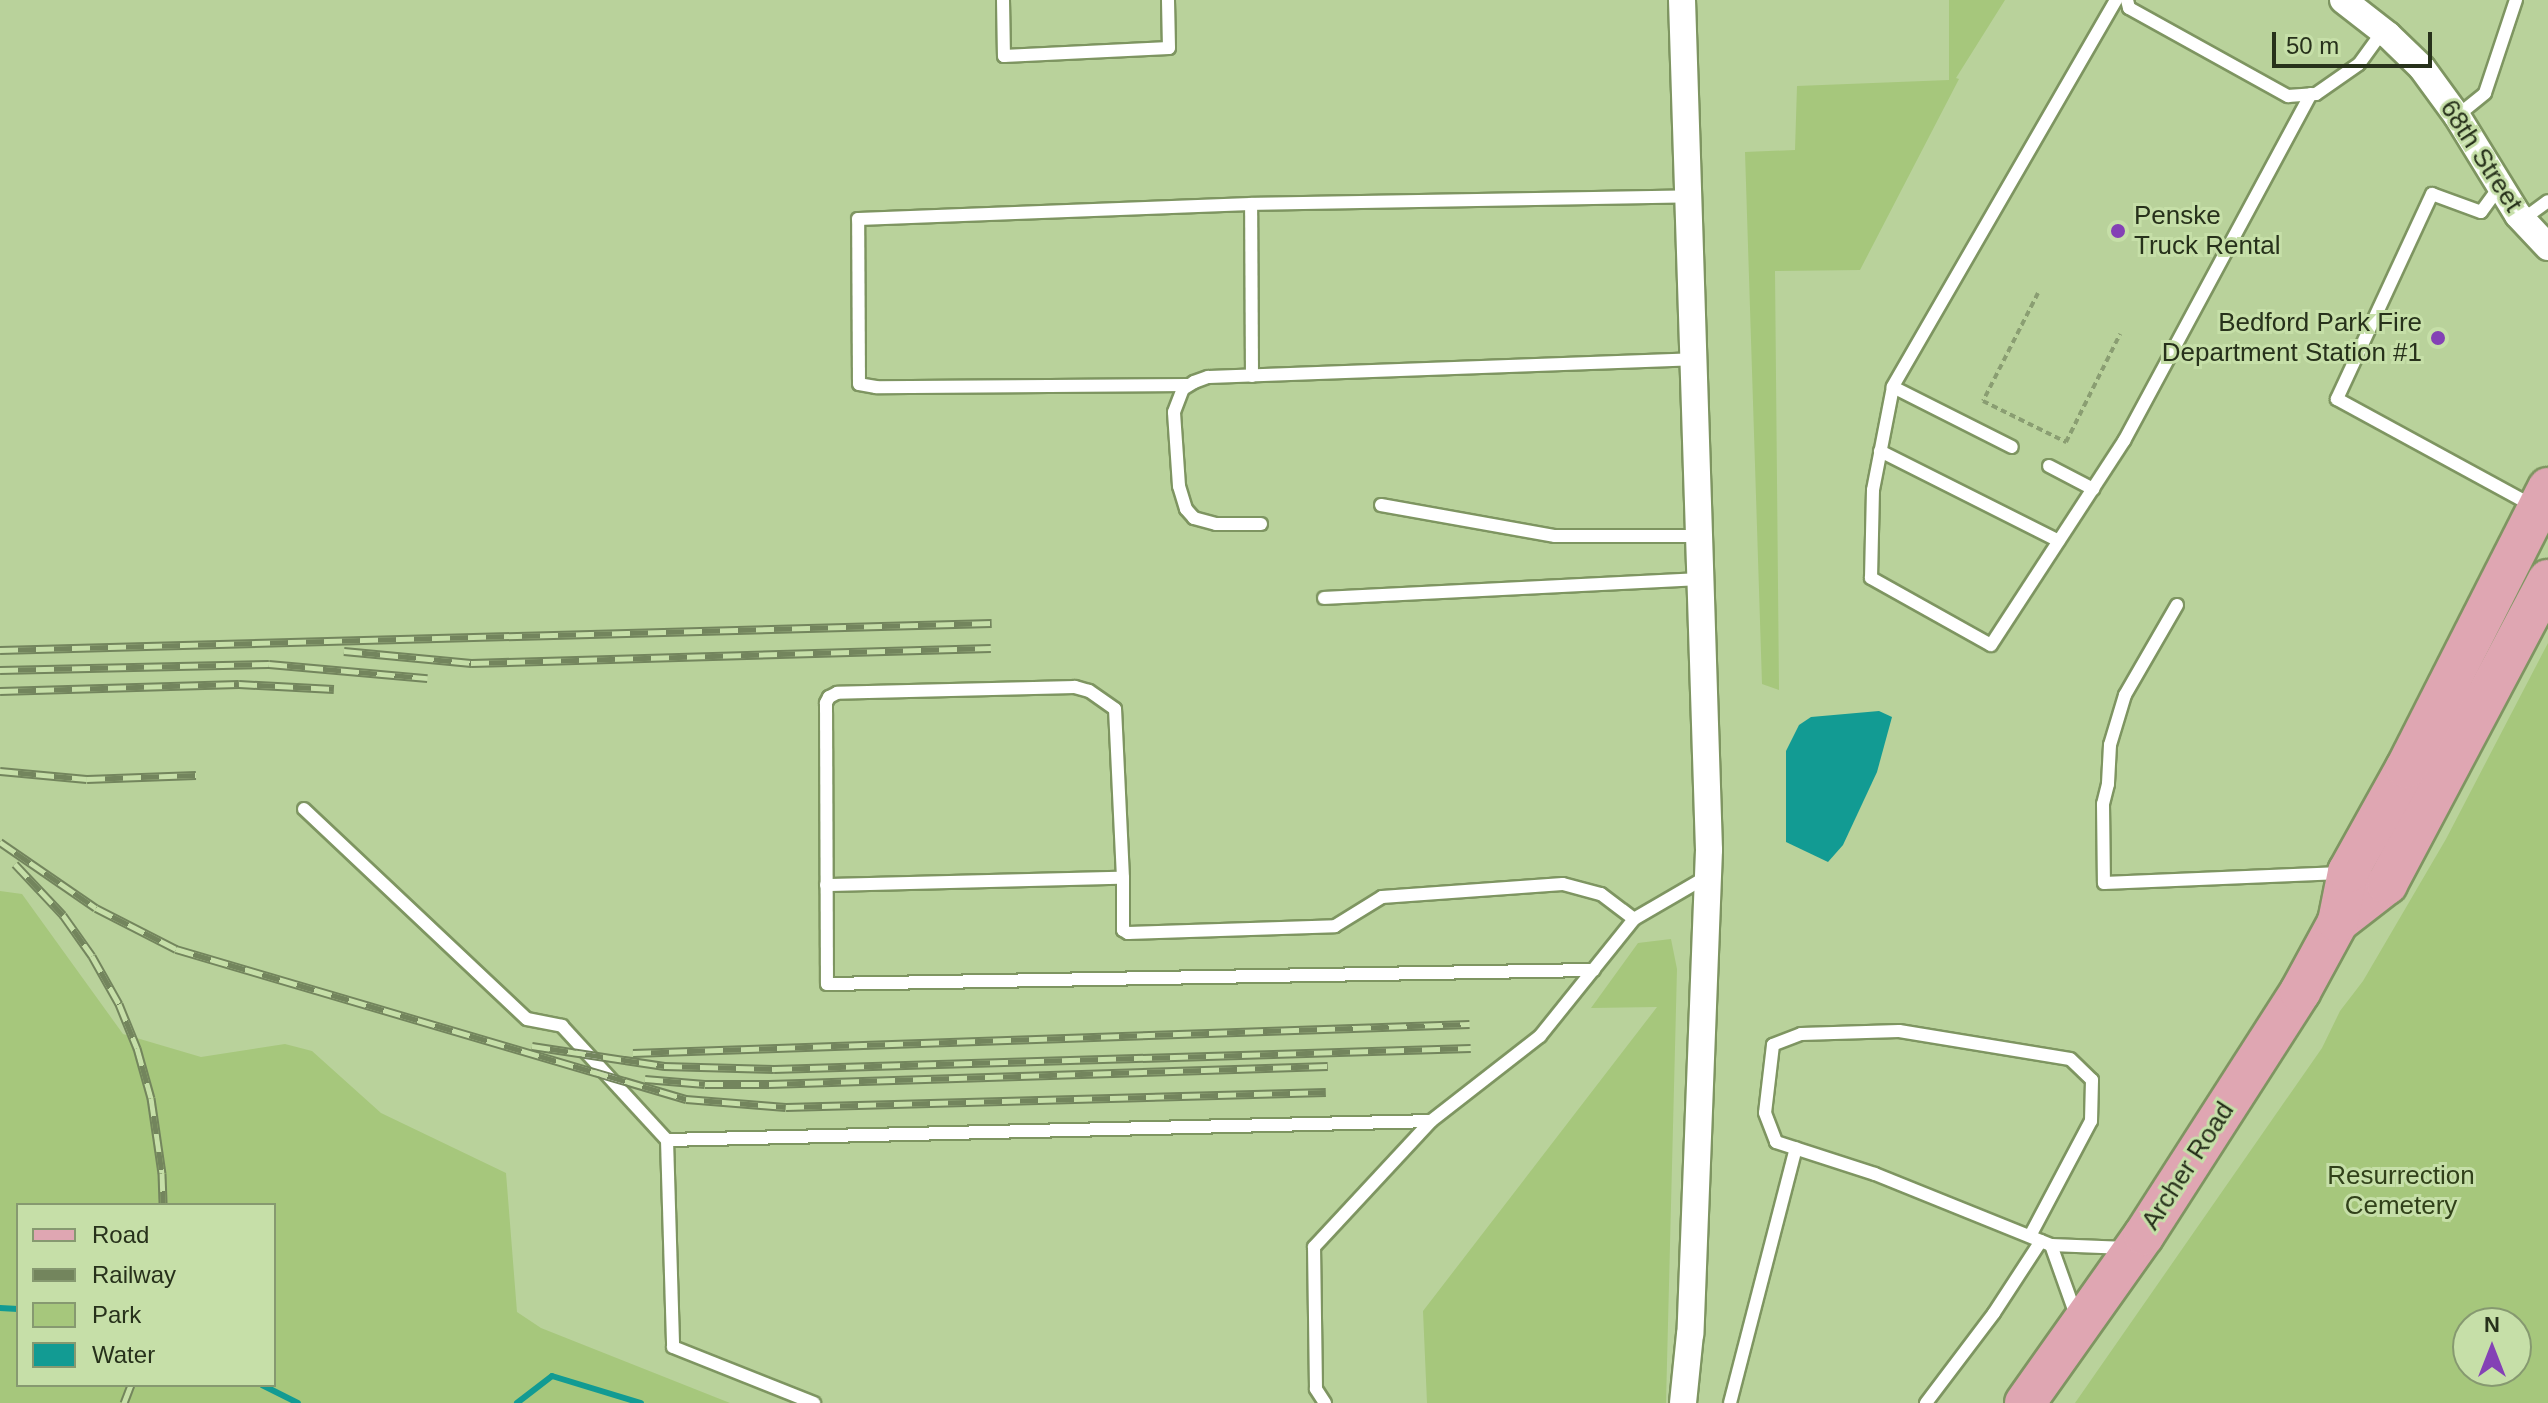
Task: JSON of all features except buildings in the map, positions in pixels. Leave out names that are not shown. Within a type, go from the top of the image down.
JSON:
[{"type":"main road","name":"Archer Road","points":[[2025,1403],[2134,1248],[2300,992],[2338,922],[2348,872],[2421,740],[2542,498]]},
{"type":"main road","name":"Archer Road","points":[[2338,922],[2387,884],[2548,580]]},
{"type":"street","points":[[1682,0],[1708,876],[1690,1334],[1683,1403]]},
{"type":"street","name":"68th Street","points":[[2343,0],[2383,31],[2422,68],[2457,116],[2522,220],[2548,247]]},
{"type":"lane","points":[[1003,0],[1004,56],[1169,48],[1168,0]]},
{"type":"lane","points":[[2116,0],[1893,387],[1880,451],[1873,490],[1871,578],[1991,645],[2124,441],[2311,94]]},
{"type":"lane","points":[[2127,0],[2129,8],[2288,96],[2311,94],[2359,64],[2383,31]]},
{"type":"lane","points":[[2457,116],[2485,93],[2516,0]]},
{"type":"lane","points":[[2500,186],[2481,212],[2432,194],[2337,399],[2542,498]]},
{"type":"lane","points":[[1188,385],[876,387],[859,384],[858,219],[1251,204],[1689,196]]},
{"type":"lane","points":[[2522,220],[2548,201]]},
{"type":"lane","points":[[1251,204],[1252,376]]},
{"type":"lane","points":[[1261,524],[1216,524],[1194,518],[1186,509],[1179,486],[1174,412],[1183,389],[1188,385],[1208,377],[1694,359]]},
{"type":"lane","points":[[1893,387],[2012,447]]},
{"type":"lane","points":[[1880,451],[2059,541]]},
{"type":"lane","points":[[2049,466],[2093,489]]},
{"type":"lane","points":[[1381,505],[1555,536],[1699,536]]},
{"type":"lane","points":[[1324,598],[1700,579]]},
{"type":"lane","points":[[2177,605],[2125,695],[2110,745],[2108,784],[2103,804],[2104,883],[2348,872]]},
{"type":"lane","points":[[1594,970],[827,984],[829,697],[837,693],[1075,687],[1089,691],[1115,709],[1123,930],[1128,933],[1335,926],[1382,897],[1563,884],[1601,894],[1634,919]]},
{"type":"lane","points":[[304,809],[527,1019],[562,1026],[667,1140],[673,1347],[814,1403]]},
{"type":"lane","points":[[1325,1403],[1316,1389],[1314,1247],[1431,1121],[1540,1036],[1634,919],[1708,876]]},
{"type":"lane","points":[[826,885],[1123,878]]},
{"type":"lane","points":[[1926,1403],[1994,1313],[2041,1241],[2091,1121],[2092,1080],[2070,1059],[1899,1031],[1801,1034],[1773,1045],[1765,1113],[1776,1142],[1875,1174],[2041,1241],[2134,1248]]},
{"type":"lane","points":[[667,1140],[1431,1121]]},
{"type":"lane","points":[[1730,1403],[1796,1148]]},
{"type":"lane","points":[[2041,1241],[2079,1325]]},
{"type":"path","points":[[2038,293],[1983,401],[2066,442],[2120,334]]},
{"type":"green space","points":[[1949,0],[2005,0],[1956,78],[1959,79],[1860,270],[1775,271],[1779,690],[1762,684],[1745,152],[1795,150],[1797,86],[1949,80]]},
{"type":"green space","name":"Resurrection Cemetery","points":[[2548,643],[2548,1403],[2075,1403],[2322,1048],[2340,1011],[2363,981],[2446,839]]},
{"type":"green space","points":[[0,891],[22,894],[123,1034],[201,1057],[285,1044],[312,1051],[381,1113],[506,1173],[517,1312],[541,1328],[730,1403],[0,1403]]},
{"type":"green space","points":[[1671,939],[1677,969],[1666,1403],[1427,1403],[1423,1311],[1657,1007],[1591,1008],[1638,943]]},
{"type":"water","points":[[1879,711],[1892,717],[1877,772],[1843,845],[1828,862],[1786,842],[1786,751],[1799,725],[1811,717]]},
{"type":"waterway","points":[[0,1308],[16,1309]]},
{"type":"waterway","points":[[517,1403],[552,1376],[641,1403]]},
{"type":"waterway","points":[[266,1387],[298,1403]]},
{"type":"railway","points":[[0,650],[992,623]]},
{"type":"railway","points":[[344,651],[471,663],[991,648]]},
{"type":"railway","points":[[0,670],[269,664],[427,678]]},
{"type":"railway","points":[[0,691],[239,684],[334,689]]},
{"type":"railway","points":[[0,771],[87,779],[196,775]]},
{"type":"railway","points":[[0,842],[96,908],[176,949],[686,1099],[786,1107],[1326,1092]]},
{"type":"railway","points":[[15,864],[63,915],[92,956],[119,1004],[137,1048],[151,1098],[162,1173],[163,1203]]},
{"type":"railway","points":[[633,1053],[1469,1024]]},
{"type":"railway","points":[[532,1046],[664,1066],[774,1069],[1471,1048]]},
{"type":"railway","points":[[645,1079],[705,1084],[769,1084],[1328,1066]]},
{"type":"railway","points":[[124,1403],[130,1387]]},
{"type":"place","name":"Penske Truck Rental","points":[[2118,231]]},
{"type":"place","name":"Bedford Park Fire Department Station #1","points":[[2438,338]]}]
